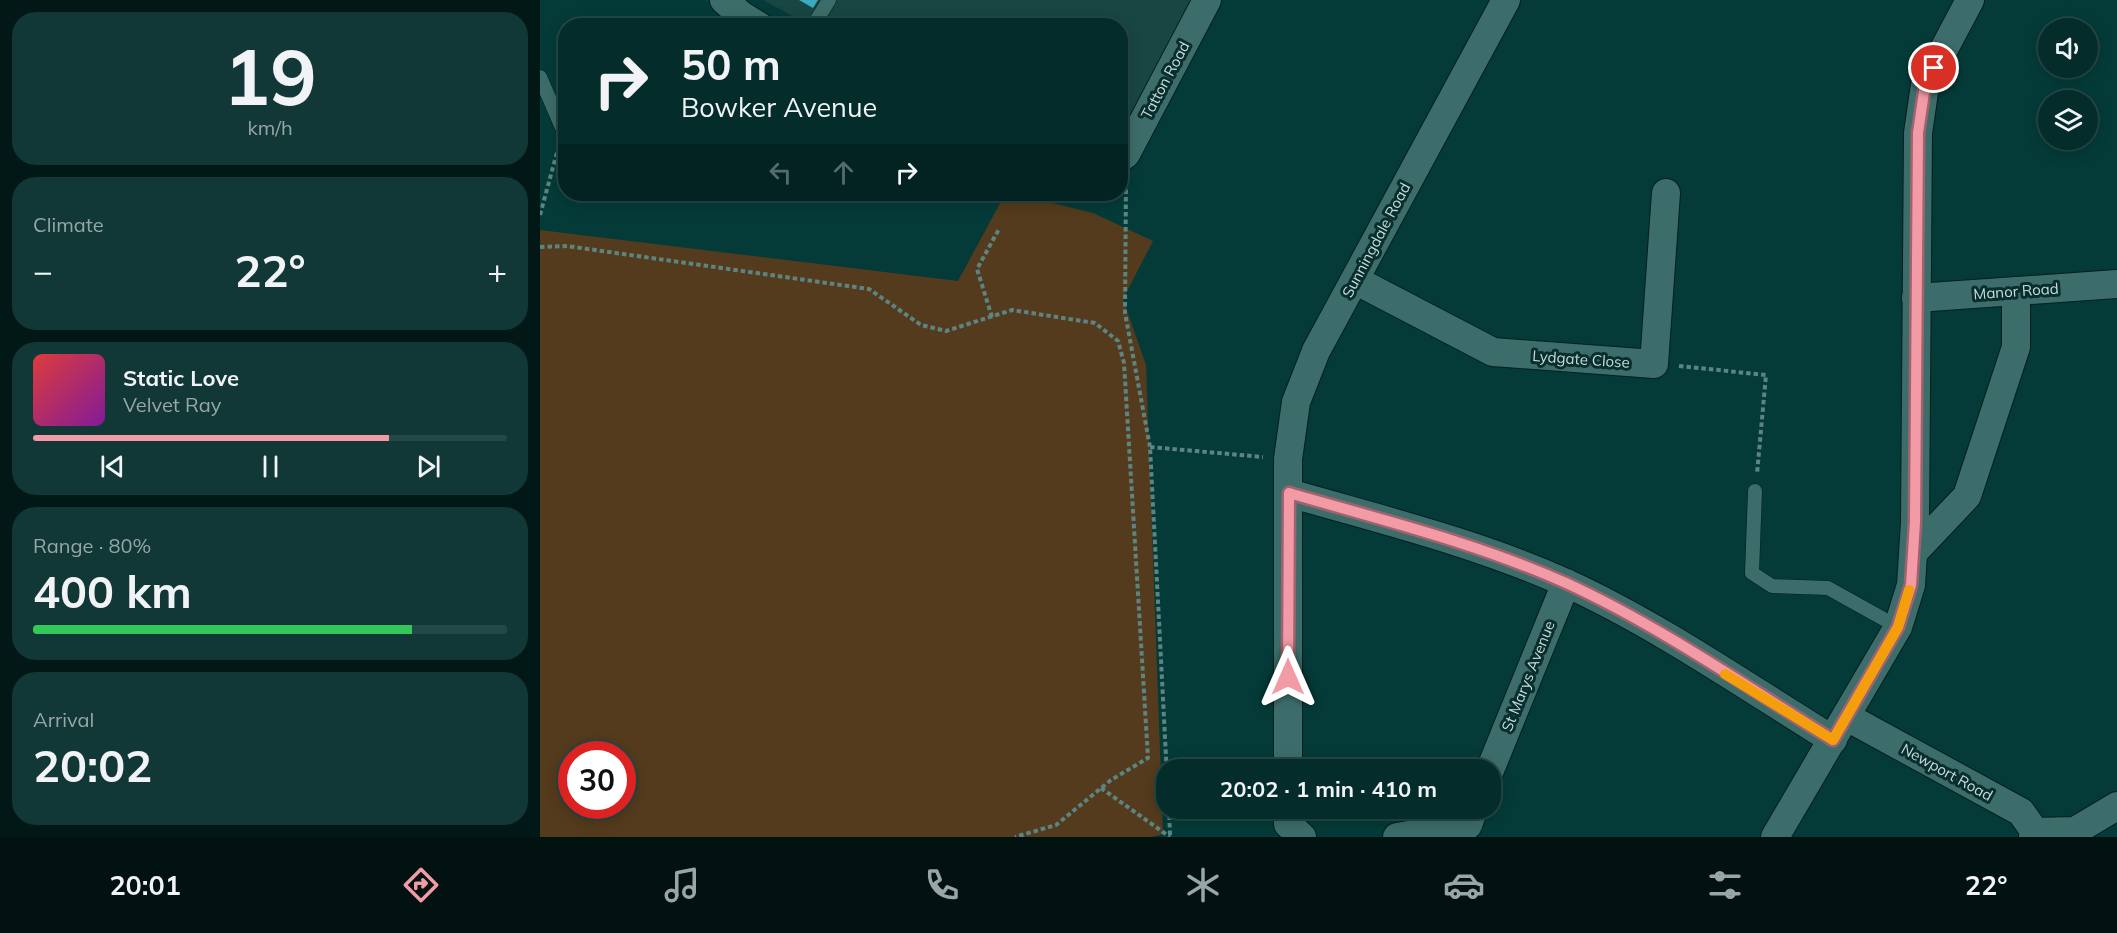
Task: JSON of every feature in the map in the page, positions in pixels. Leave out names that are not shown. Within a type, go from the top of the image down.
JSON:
[{"type":"street","points":[[723,0],[746,18]]},
{"type":"street","name":"Tatton Road","points":[[1128,147],[1207,0]]},
{"type":"street","name":"Sunningdale Road","points":[[1289,493],[1288,459],[1296,402],[1316,351],[1506,0]]},
{"type":"street","points":[[1775,837],[1898,627],[1911,585],[1915,551],[1918,133],[1925,85],[1970,0]]},
{"type":"street","points":[[1654,364],[1666,193]]},
{"type":"street","name":"Lydgate Close","points":[[1355,280],[1493,352],[1654,364]]},
{"type":"street","name":"Manor Road","points":[[1916,298],[2117,284]]},
{"type":"street","points":[[1915,551],[1967,496],[2016,347],[2016,291]]},
{"type":"street","points":[[1288,759],[1289,493]]},
{"type":"street","name":"Newport Road","points":[[1289,493],[1465,544],[1566,583],[1840,729],[2021,812],[2034,835]]},
{"type":"street","name":"St Marys Avenue","points":[[1494,759],[1566,583]]},
{"type":"street","points":[[2034,835],[2075,831],[2117,806]]},
{"type":"street","points":[[1288,819],[1288,824],[1302,837]]},
{"type":"street","points":[[1397,837],[1468,825],[1470,819]]},
{"type":"lane","points":[[818,18],[829,0]]},
{"type":"lane","points":[[540,77],[558,117]]},
{"type":"lane","points":[[1755,491],[1752,573],[1772,586],[1828,588],[1898,627]]},
{"type":"path","points":[[540,215],[558,151]]},
{"type":"path","points":[[1124,201],[1125,313],[1150,447],[1166,759]]},
{"type":"path","points":[[992,317],[977,269],[999,229]]},
{"type":"path","points":[[540,247],[567,246],[869,289],[921,325],[946,331],[1012,310],[1095,323],[1118,341],[1124,363],[1148,758],[1101,788],[1056,825],[1016,837]]},
{"type":"path","points":[[1654,364],[1766,375],[1755,491]]},
{"type":"path","points":[[1150,447],[1288,459]]},
{"type":"path","points":[[1101,788],[1170,836]]},
{"type":"path","points":[[1169,819],[1170,836]]},
{"type":"shaded area","points":[[763,0],[1195,0],[1128,127],[1128,18],[796,18]]},
{"type":"shaded area","points":[[1001,201],[1044,201],[1093,213],[1153,241],[1123,299],[1146,365],[1160,759],[1156,759],[1156,819],[1162,819],[1163,834],[1151,837],[540,837],[540,230],[958,281]]},
{"type":"building","points":[[799,0],[818,0],[813,8]]},
{"type":"slow traffic","points":[[1725,674],[1833,740],[1898,627],[1909,590]]},
{"type":"route","points":[[1288,677],[1289,493],[1465,544],[1566,583],[1647,626],[1833,740],[1898,627],[1911,585],[1915,551],[1918,133],[1925,85],[1934,68]]}]
